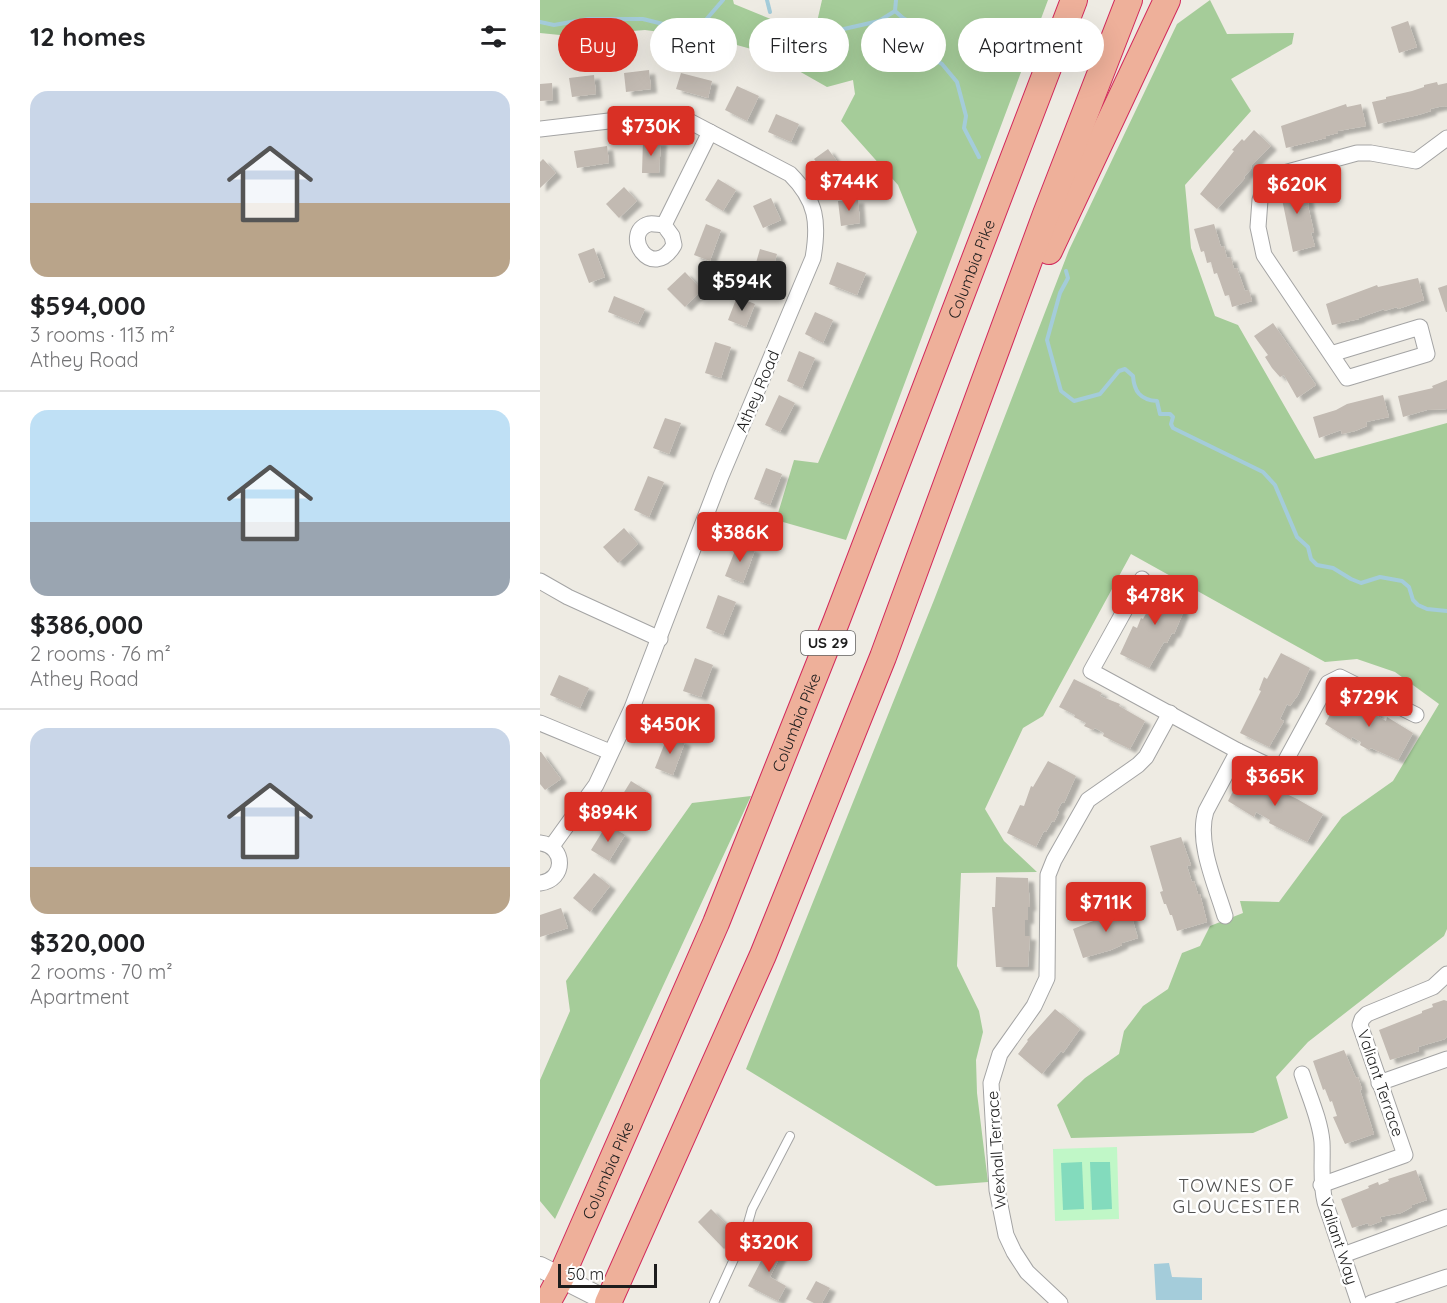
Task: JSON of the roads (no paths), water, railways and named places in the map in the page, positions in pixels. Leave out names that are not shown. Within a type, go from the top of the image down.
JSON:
[{"type":"highway","name":"Columbia Pike","points":[[548,1303],[551,1272],[716,922],[836,622],[1074,0]]},
{"type":"highway","points":[[609,1303],[763,955],[884,657],[1046,214],[1129,0]]},
{"type":"highway","points":[[962,445],[1070,204],[1167,0]]},
{"type":"street","name":"Athey Road","points":[[540,129],[660,115],[685,119],[790,174],[802,186],[814,210],[817,234],[813,258],[721,476],[632,708],[596,785],[546,844],[558,853],[560,867],[551,880],[540,883]]},
{"type":"street","points":[[664,225],[710,132]]},
{"type":"street","points":[[1331,354],[1419,327],[1427,354],[1347,378],[1264,255],[1258,227],[1260,200],[1264,188],[1284,173],[1357,153],[1371,153],[1416,161],[1447,138]]},
{"type":"street","points":[[1142,579],[1091,671],[1238,751],[1280,771],[1328,683],[1340,677],[1416,715]]},
{"type":"street","points":[[540,581],[568,597],[660,639]]},
{"type":"street","name":"Wexhall Terrace","points":[[1060,1303],[1027,1272],[1006,1235],[997,1190],[992,1083],[994,1070],[1007,1042],[1034,1006],[1047,978],[1048,875],[1054,860],[1088,800],[1146,758],[1170,713]]},
{"type":"street","points":[[540,723],[610,752]]},
{"type":"street","points":[[1225,916],[1203,843],[1203,821],[1238,751]]},
{"type":"street","name":"Valiant Terrace","points":[[1321,1185],[1405,1155],[1360,1031],[1362,1019],[1367,1014],[1433,987],[1447,974]]},
{"type":"street","points":[[1379,1083],[1447,1059]]},
{"type":"street","name":"Valiant Way","points":[[1302,1074],[1320,1126],[1321,1185],[1359,1303]]},
{"type":"street","points":[[1343,1255],[1447,1217]]},
{"type":"street","points":[[551,1272],[609,1303]]},
{"type":"street","points":[[1371,1303],[1447,1277]]},
{"type":"lane","points":[[714,1303],[744,1238],[752,1209],[790,1136]]},
{"type":"water","points":[[1169,1263],[1172,1277],[1202,1278],[1202,1300],[1156,1300],[1154,1264]]},
{"type":"waterway","points":[[540,22],[554,25],[588,19],[643,19],[675,27],[704,22],[723,0]]},
{"type":"waterway","points":[[767,0],[770,12]]},
{"type":"waterway","points":[[896,0],[895,11],[918,26],[915,36],[904,41],[901,46],[904,51],[921,47],[927,49],[930,57],[942,64],[957,82],[966,116],[964,128],[979,157]]},
{"type":"waterway","points":[[849,28],[879,21],[895,11]]},
{"type":"waterway","points":[[1066,271],[1068,278],[1060,293],[1047,340],[1061,391],[1074,401],[1100,394],[1119,371],[1125,369],[1133,376],[1139,394],[1146,399],[1157,401],[1160,414],[1170,414],[1173,417],[1171,424],[1173,428],[1263,472],[1275,485],[1297,537],[1308,547],[1311,559],[1317,565],[1333,568],[1361,583],[1380,577],[1402,581],[1409,587],[1413,600],[1418,605],[1427,609],[1447,611]]},
{"type":"district","name":"TOWNES OF GLOUCESTER","points":[[1237,1196]]}]
